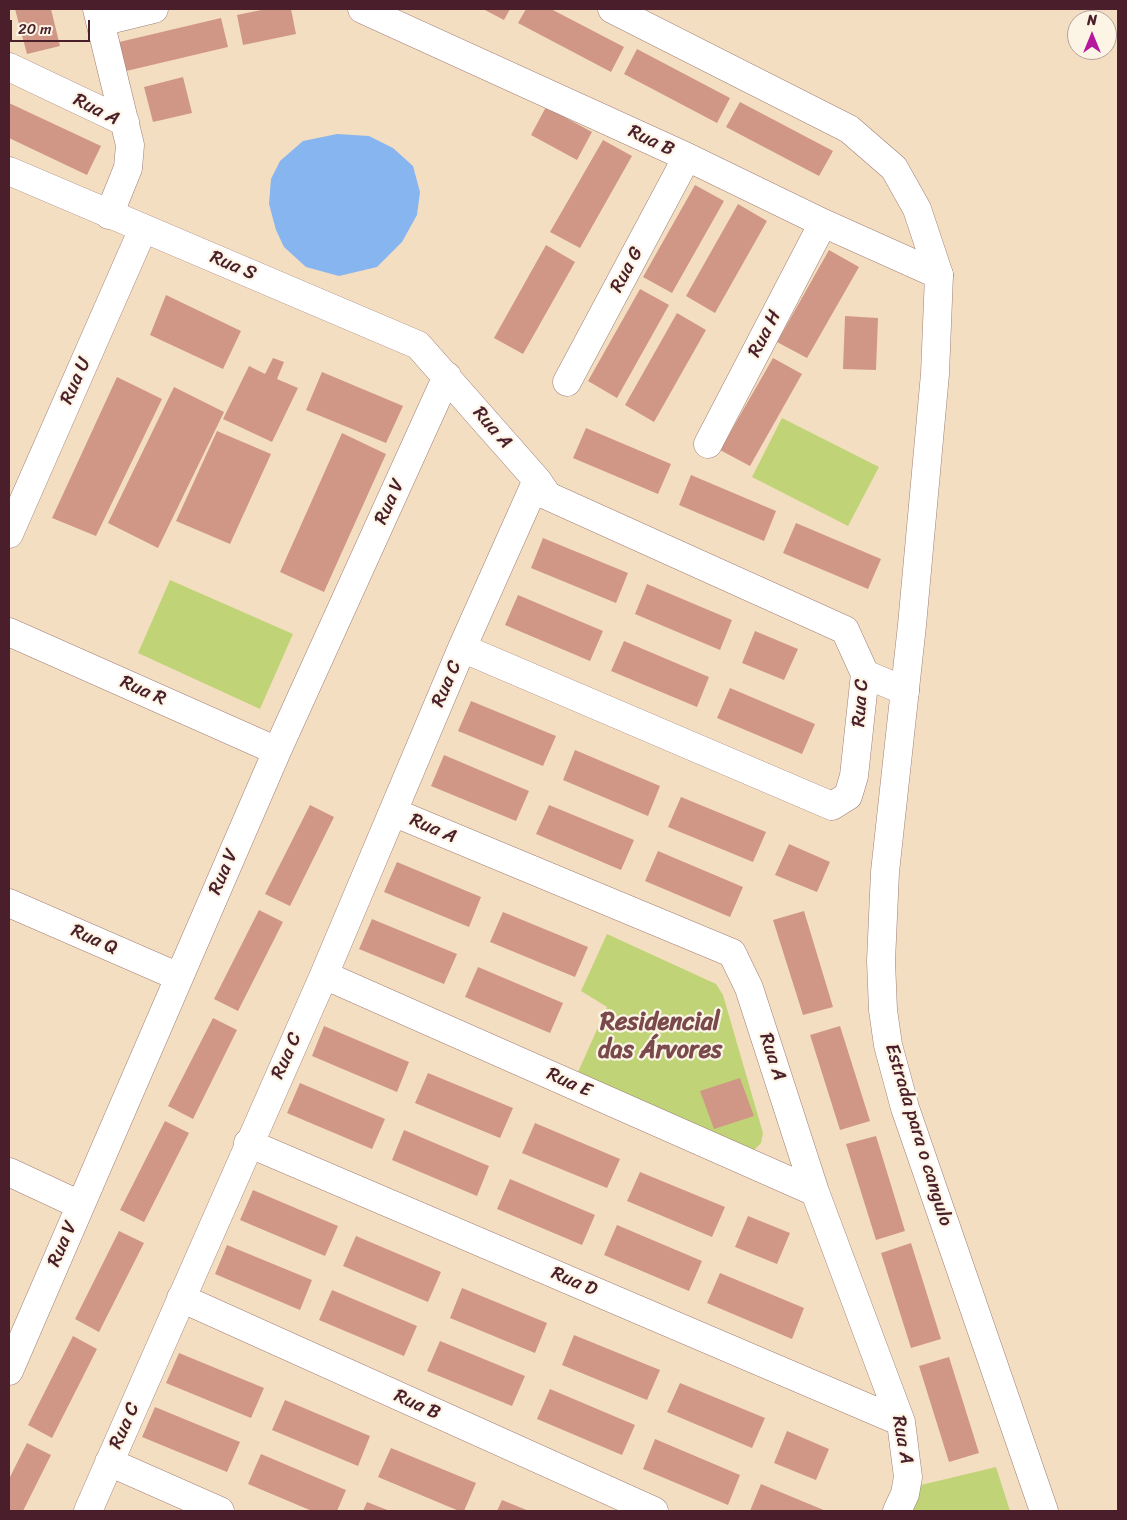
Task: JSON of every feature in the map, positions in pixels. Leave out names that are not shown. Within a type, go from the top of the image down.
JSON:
[{"type":"street","points":[[125,122],[99,15],[154,9]]},
{"type":"street","name":"Rua B","points":[[362,9],[687,157],[823,223],[939,274]]},
{"type":"street","points":[[612,9],[849,129],[894,168],[918,209],[939,274]]},
{"type":"street","name":"Rua A","points":[[9,67],[125,122],[130,145],[128,168],[109,215]]},
{"type":"street","name":"Rua G","points":[[567,382],[687,157]]},
{"type":"street","name":"Rua S","points":[[9,171],[418,345],[447,376]]},
{"type":"street","name":"Rua H","points":[[708,444],[823,223]]},
{"type":"street","name":"Rua U","points":[[9,534],[143,228]]},
{"type":"street","name":"Estrada para o cangulo","points":[[939,274],[935,374],[884,902],[881,962],[882,1010],[888,1044],[905,1108],[1044,1511]]},
{"type":"street","name":"Rua A","points":[[447,376],[537,480]]},
{"type":"street","name":"Rua V","points":[[9,1372],[277,751],[447,376]]},
{"type":"street","name":"Rua C","points":[[88,1511],[248,1143],[324,975],[462,648],[537,480]]},
{"type":"street","name":"Rua C","points":[[462,648],[832,806],[848,796],[854,776],[865,674],[846,630],[548,496],[537,480]]},
{"type":"street","name":"Rua R","points":[[9,632],[277,751]]},
{"type":"street","points":[[865,674],[905,691]]},
{"type":"street","name":"Rua A","points":[[393,812],[732,953],[749,988],[815,1192],[901,1422],[908,1477],[905,1494],[897,1511]]},
{"type":"street","name":"Rua Q","points":[[9,902],[179,977]]},
{"type":"street","name":"Rua E","points":[[324,975],[815,1192]]},
{"type":"street","name":"Rua D","points":[[248,1143],[901,1422]]},
{"type":"street","points":[[9,1172],[80,1205]]},
{"type":"street","name":"Rua B","points":[[181,1298],[654,1511]]},
{"type":"street","name":"Rua C","points":[[109,1462],[220,1511]]},
{"type":"green space","points":[[782,418],[879,467],[848,526],[752,477]]},
{"type":"green space","points":[[170,580],[293,634],[260,709],[138,653]]},
{"type":"green space","points":[[607,934],[716,984],[723,995],[763,1133],[761,1143],[754,1150],[741,1148],[578,1072],[607,1007],[581,991]]},
{"type":"green space","points":[[996,1467],[1010,1511],[910,1511],[921,1485]]},
{"type":"water","points":[[337,134],[369,136],[393,148],[413,166],[420,192],[417,215],[402,242],[377,267],[339,276],[306,267],[284,247],[276,230],[269,204],[271,179],[280,161],[303,141]]},
{"type":"building","points":[[15,9],[51,9],[60,46],[27,54]]},
{"type":"building","points":[[266,9],[291,9],[296,34],[243,45],[237,15]]},
{"type":"building","points":[[483,9],[510,9],[504,20]]},
{"type":"building","points":[[526,9],[551,9],[624,47],[611,72],[518,23]]},
{"type":"building","points":[[221,18],[228,47],[122,72],[115,43]]},
{"type":"building","points":[[637,49],[730,98],[717,123],[624,74]]},
{"type":"building","points":[[183,77],[192,113],[153,122],[144,87]]},
{"type":"building","points":[[740,102],[833,151],[819,176],[726,127]]},
{"type":"building","points":[[9,103],[101,146],[87,175],[9,138]]},
{"type":"building","points":[[546,107],[592,132],[577,160],[531,135]]},
{"type":"building","points":[[603,140],[632,156],[580,248],[550,232]]},
{"type":"building","points":[[695,185],[724,201],[672,293],[643,277]]},
{"type":"building","points":[[738,204],[767,221],[715,313],[686,296]]},
{"type":"building","points":[[546,245],[575,262],[523,354],[494,338]]},
{"type":"building","points":[[829,250],[859,267],[807,358],[777,342]]},
{"type":"building","points":[[640,289],[669,305],[617,398],[588,381]]},
{"type":"building","points":[[166,295],[241,331],[223,369],[150,335]]},
{"type":"building","points":[[677,313],[706,330],[654,422],[625,405]]},
{"type":"building","points":[[845,316],[878,318],[876,370],[843,369]]},
{"type":"building","points":[[273,358],[284,362],[277,379],[298,388],[272,442],[223,419],[249,366],[265,374]]},
{"type":"building","points":[[773,358],[802,374],[750,466],[720,450]]},
{"type":"building","points":[[322,372],[403,406],[386,443],[306,410]]},
{"type":"building","points":[[117,377],[162,399],[96,536],[52,518]]},
{"type":"building","points":[[174,387],[224,412],[158,548],[108,523]]},
{"type":"building","points":[[586,428],[671,464],[658,494],[573,458]]},
{"type":"building","points":[[217,431],[271,454],[230,544],[176,521]]},
{"type":"building","points":[[342,433],[386,454],[324,592],[280,572]]},
{"type":"building","points":[[691,475],[776,511],[764,541],[679,505]]},
{"type":"building","points":[[796,523],[881,559],[868,589],[783,553]]},
{"type":"building","points":[[543,538],[628,573],[616,603],[531,568]]},
{"type":"building","points":[[647,584],[732,620],[720,650],[635,614]]},
{"type":"building","points":[[518,595],[603,631],[590,661],[505,625]]},
{"type":"building","points":[[755,631],[798,649],[784,680],[742,663]]},
{"type":"building","points":[[624,641],[709,677],[697,707],[611,671]]},
{"type":"building","points":[[730,688],[815,724],[802,754],[717,718]]},
{"type":"building","points":[[471,701],[556,736],[543,766],[458,731]]},
{"type":"building","points":[[575,750],[660,786],[648,816],[563,780]]},
{"type":"building","points":[[444,755],[529,791],[516,821],[431,786]]},
{"type":"building","points":[[681,797],[766,832],[753,862],[668,827]]},
{"type":"building","points":[[310,805],[334,817],[290,906],[265,894]]},
{"type":"building","points":[[549,805],[634,840],[621,870],[536,834]]},
{"type":"building","points":[[789,844],[830,862],[817,892],[775,875]]},
{"type":"building","points":[[658,851],[743,887],[730,917],[645,881]]},
{"type":"building","points":[[397,862],[481,897],[469,927],[384,892]]},
{"type":"building","points":[[259,910],[283,922],[238,1011],[214,999]]},
{"type":"building","points":[[804,911],[833,1007],[803,1015],[773,920]]},
{"type":"building","points":[[503,912],[588,947],[575,977],[490,942]]},
{"type":"building","points":[[372,919],[457,954],[444,984],[359,949]]},
{"type":"building","points":[[478,967],[563,1003],[550,1033],[465,997]]},
{"type":"building","points":[[213,1018],[237,1030],[193,1119],[168,1106]]},
{"type":"building","points":[[324,1026],[409,1062],[397,1092],[312,1056]]},
{"type":"building","points":[[840,1026],[870,1121],[840,1130],[810,1035]]},
{"type":"building","points":[[428,1073],[513,1108],[500,1138],[415,1103]]},
{"type":"building","points":[[740,1078],[754,1116],[714,1129],[700,1091]]},
{"type":"building","points":[[300,1083],[385,1119],[372,1149],[287,1113]]},
{"type":"building","points":[[165,1121],[189,1133],[144,1222],[120,1210]]},
{"type":"building","points":[[535,1123],[620,1159],[607,1188],[522,1153]]},
{"type":"building","points":[[404,1130],[489,1166],[477,1196],[392,1160]]},
{"type":"building","points":[[876,1136],[905,1231],[876,1240],[846,1144]]},
{"type":"building","points":[[640,1172],[725,1207],[712,1237],[627,1201]]},
{"type":"building","points":[[510,1179],[595,1215],[582,1245],[497,1209]]},
{"type":"building","points":[[253,1190],[338,1226],[325,1256],[240,1220]]},
{"type":"building","points":[[748,1216],[790,1233],[777,1264],[735,1247]]},
{"type":"building","points":[[617,1225],[702,1261],[689,1291],[604,1255]]},
{"type":"building","points":[[119,1231],[144,1243],[99,1332],[75,1319]]},
{"type":"building","points":[[356,1236],[441,1272],[428,1302],[343,1266]]},
{"type":"building","points":[[911,1243],[941,1339],[911,1348],[881,1253]]},
{"type":"building","points":[[227,1245],[312,1280],[300,1310],[215,1274]]},
{"type":"building","points":[[720,1273],[804,1308],[792,1339],[707,1303]]},
{"type":"building","points":[[462,1288],[547,1323],[535,1353],[450,1318]]},
{"type":"building","points":[[332,1290],[417,1326],[404,1356],[319,1320]]},
{"type":"building","points":[[574,1335],[660,1370],[647,1400],[562,1365]]},
{"type":"building","points":[[73,1336],[97,1349],[52,1438],[28,1425]]},
{"type":"building","points":[[440,1341],[525,1376],[512,1406],[427,1371]]},
{"type":"building","points":[[179,1353],[264,1388],[251,1418],[166,1383]]},
{"type":"building","points":[[949,1357],[979,1453],[949,1462],[919,1366]]},
{"type":"building","points":[[680,1383],[765,1418],[752,1448],[667,1412]]},
{"type":"building","points":[[550,1389],[635,1425],[622,1455],[537,1419]]},
{"type":"building","points":[[285,1400],[370,1436],[358,1466],[272,1430]]},
{"type":"building","points":[[155,1407],[240,1442],[227,1472],[142,1437]]},
{"type":"building","points":[[787,1431],[829,1449],[816,1480],[774,1463]]},
{"type":"building","points":[[655,1439],[740,1475],[728,1505],[643,1469]]},
{"type":"building","points":[[27,1443],[51,1455],[23,1511],[9,1511],[9,1479]]},
{"type":"building","points":[[391,1448],[476,1483],[464,1511],[459,1511],[378,1477]]},
{"type":"building","points":[[261,1454],[346,1490],[337,1511],[312,1511],[248,1484]]},
{"type":"building","points":[[761,1484],[826,1511],[750,1511]]},
{"type":"building","points":[[502,1500],[529,1511],[497,1511]]},
{"type":"building","points":[[367,1502],[390,1511],[363,1511]]},
{"type":"district","name":"Residencial das Árvores","points":[[660,1037]]}]
